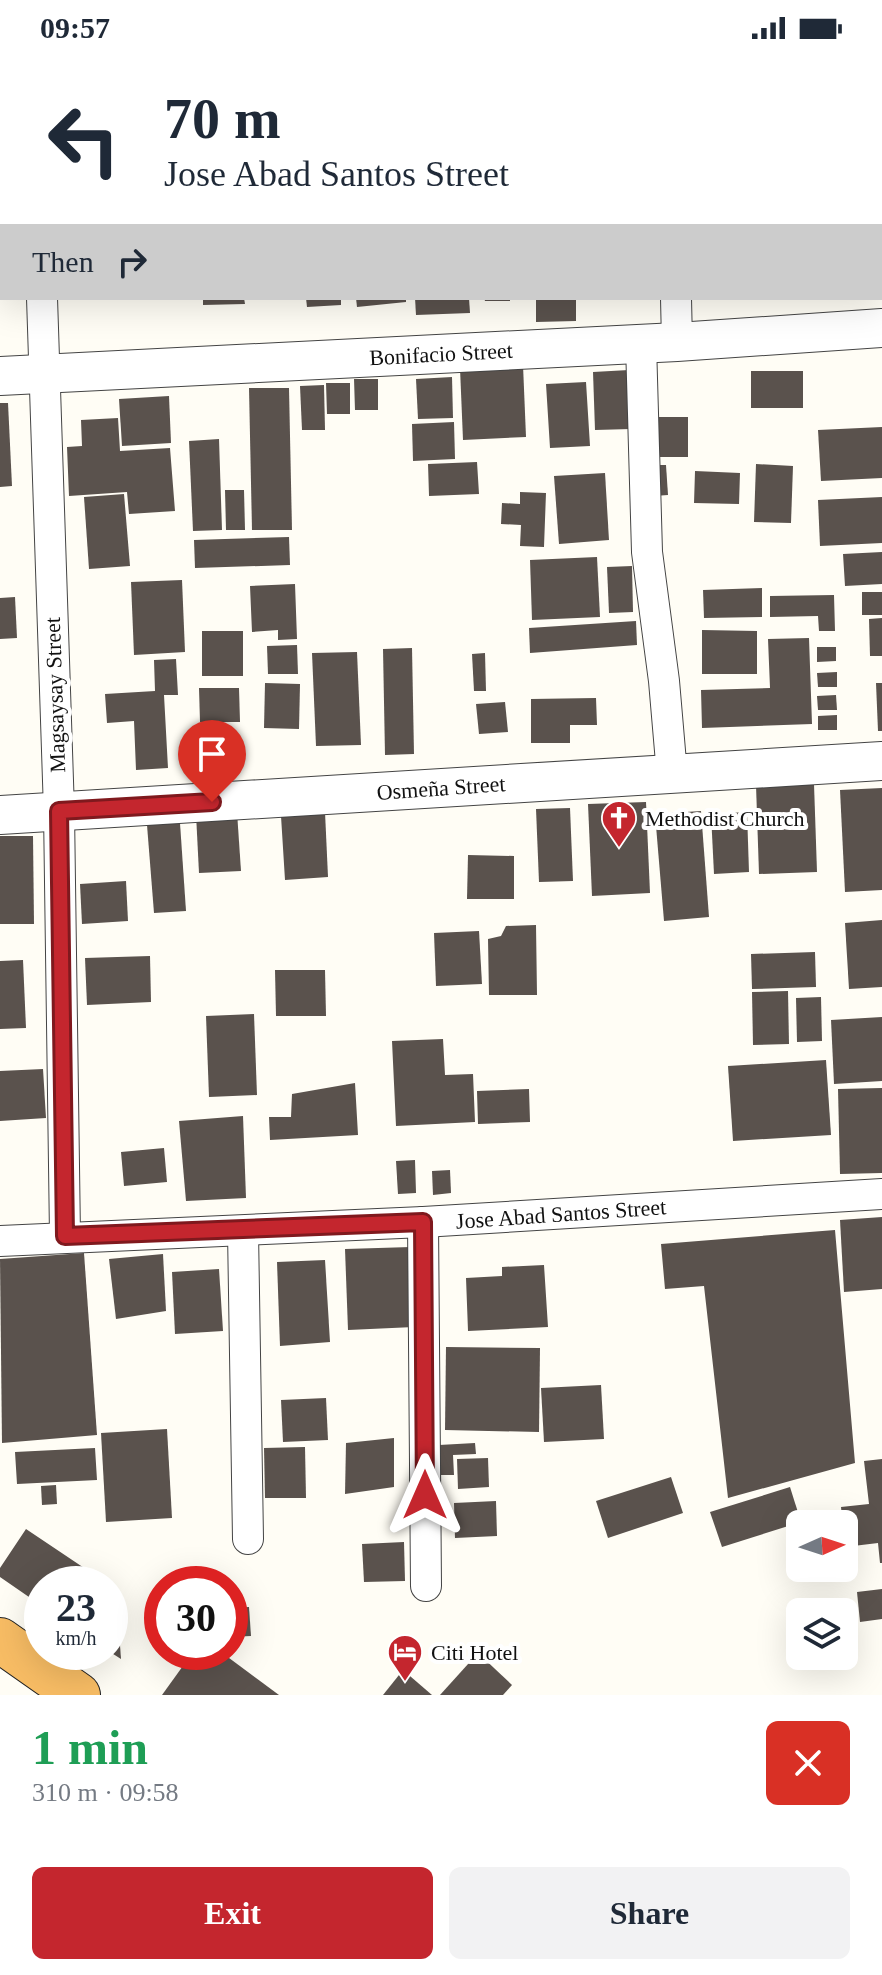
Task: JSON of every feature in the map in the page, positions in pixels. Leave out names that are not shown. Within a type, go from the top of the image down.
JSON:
[{"type":"highway","points":[[0,1640],[78,1695]]},
{"type":"street","name":"Magsaysay Street","points":[[42,300],[59,811],[65,1236]]},
{"type":"street","points":[[672,774],[664,681],[647,552],[659,343],[675,300]]},
{"type":"street","name":"Bonifacio Street","points":[[0,376],[659,343],[882,328]]},
{"type":"street","name":"Osmeña Street","points":[[0,815],[882,761]]},
{"type":"street","name":"Jose Abad Santos Street","points":[[0,1241],[423,1222],[882,1194]]},
{"type":"street","points":[[423,1222],[426,1586]]},
{"type":"street","points":[[243,1231],[248,1539]]},
{"type":"building","points":[[203,300],[244,300],[245,304],[203,305]]},
{"type":"building","points":[[306,300],[341,300],[341,305],[307,307]]},
{"type":"building","points":[[356,300],[406,300],[406,302],[357,307]]},
{"type":"building","points":[[415,300],[469,300],[470,313],[416,315]]},
{"type":"building","points":[[536,300],[576,300],[576,321],[536,322]]},
{"type":"building","points":[[523,365],[526,437],[463,440],[460,368]]},
{"type":"building","points":[[629,370],[631,429],[595,430],[593,372]]},
{"type":"building","points":[[751,371],[803,371],[803,408],[751,408]]},
{"type":"building","points":[[452,377],[453,418],[418,419],[416,379]]},
{"type":"building","points":[[354,379],[378,379],[378,410],[355,410]]},
{"type":"building","points":[[586,382],[590,446],[550,448],[546,384]]},
{"type":"building","points":[[326,383],[350,383],[350,414],[327,414]]},
{"type":"building","points":[[324,385],[325,430],[302,430],[300,386]]},
{"type":"building","points":[[249,388],[289,388],[292,530],[252,530]]},
{"type":"building","points":[[169,396],[171,443],[122,446],[119,399]]},
{"type":"building","points":[[0,403],[8,403],[12,486],[0,487]]},
{"type":"building","points":[[657,417],[688,417],[688,457],[657,457]]},
{"type":"building","points":[[118,418],[120,451],[170,448],[175,511],[129,514],[127,492],[69,496],[67,447],[82,446],[81,420]]},
{"type":"building","points":[[454,422],[455,459],[413,461],[412,424]]},
{"type":"building","points":[[882,427],[882,478],[821,481],[818,430]]},
{"type":"building","points":[[219,439],[222,530],[193,531],[189,441]]},
{"type":"building","points":[[477,462],[479,494],[429,496],[428,464]]},
{"type":"building","points":[[756,464],[793,466],[791,523],[754,522]]},
{"type":"building","points":[[653,465],[666,465],[668,495],[654,496]]},
{"type":"building","points":[[695,471],[740,473],[739,504],[694,503]]},
{"type":"building","points":[[605,473],[609,540],[559,544],[554,476]]},
{"type":"building","points":[[225,490],[244,490],[245,530],[226,530]]},
{"type":"building","points":[[520,492],[546,493],[544,547],[520,546],[521,525],[501,524],[502,503],[520,504]]},
{"type":"building","points":[[124,494],[130,566],[89,569],[84,497]]},
{"type":"building","points":[[882,497],[882,543],[820,546],[818,500]]},
{"type":"building","points":[[289,537],[290,565],[195,568],[194,540]]},
{"type":"building","points":[[882,552],[882,584],[845,586],[843,554]]},
{"type":"building","points":[[597,557],[600,617],[532,620],[530,560]]},
{"type":"building","points":[[632,566],[633,612],[609,613],[607,567]]},
{"type":"building","points":[[182,580],[185,652],[134,655],[131,582]]},
{"type":"building","points":[[295,584],[297,639],[278,640],[278,630],[252,632],[250,586]]},
{"type":"building","points":[[762,588],[762,617],[704,618],[703,590]]},
{"type":"building","points":[[862,592],[882,592],[882,615],[862,615]]},
{"type":"building","points":[[834,595],[835,631],[819,631],[818,616],[770,617],[770,596]]},
{"type":"building","points":[[15,597],[17,638],[0,639],[0,598]]},
{"type":"building","points":[[882,618],[882,656],[870,656],[869,619]]},
{"type":"building","points":[[636,621],[637,645],[530,653],[529,628]]},
{"type":"building","points":[[702,630],[757,631],[757,674],[702,674]]},
{"type":"building","points":[[202,631],[243,631],[243,676],[202,676]]},
{"type":"building","points":[[809,638],[812,724],[702,728],[701,690],[770,688],[768,639]]},
{"type":"building","points":[[297,645],[298,674],[268,674],[267,646]]},
{"type":"building","points":[[817,647],[836,647],[836,661],[817,662]]},
{"type":"building","points":[[412,648],[414,754],[385,755],[383,649]]},
{"type":"building","points":[[357,652],[361,745],[316,746],[312,653]]},
{"type":"building","points":[[485,653],[486,691],[474,691],[472,654]]},
{"type":"building","points":[[176,659],[178,695],[164,695],[168,768],[136,770],[134,721],[107,723],[105,694],[155,691],[154,660]]},
{"type":"building","points":[[837,672],[837,687],[818,687],[817,673]]},
{"type":"building","points":[[265,683],[300,684],[299,729],[264,728]]},
{"type":"building","points":[[876,683],[882,683],[882,731],[878,731]]},
{"type":"building","points":[[199,688],[239,688],[240,722],[200,722]]},
{"type":"building","points":[[836,695],[837,710],[818,710],[817,696]]},
{"type":"building","points":[[596,698],[597,725],[570,725],[570,743],[531,743],[531,699]]},
{"type":"building","points":[[505,702],[508,732],[479,734],[476,704]]},
{"type":"building","points":[[837,715],[837,730],[818,730],[818,716]]},
{"type":"building","points":[[208,737],[234,738],[233,768],[207,768]]},
{"type":"building","points":[[814,784],[817,872],[759,874],[756,785]]},
{"type":"building","points":[[882,788],[882,890],[845,892],[840,790]]},
{"type":"building","name":"Methodist Church","points":[[646,802],[650,893],[592,896],[588,804]]},
{"type":"building","points":[[570,808],[573,881],[539,882],[536,809]]},
{"type":"building","points":[[701,811],[709,917],[664,921],[655,814]]},
{"type":"building","points":[[237,812],[241,871],[199,873],[196,814]]},
{"type":"building","points":[[325,812],[328,877],[285,880],[281,816]]},
{"type":"building","points":[[747,812],[749,872],[714,874],[711,814]]},
{"type":"building","points":[[180,823],[186,911],[154,913],[147,825]]},
{"type":"building","points":[[0,836],[33,836],[34,924],[0,924]]},
{"type":"building","points":[[468,855],[514,856],[514,899],[467,899]]},
{"type":"building","points":[[126,881],[128,921],[82,924],[80,884]]},
{"type":"building","points":[[882,920],[882,987],[849,989],[845,923]]},
{"type":"building","points":[[536,925],[537,995],[489,995],[488,939],[501,936],[506,926]]},
{"type":"building","points":[[479,931],[482,984],[436,986],[434,933]]},
{"type":"building","points":[[815,952],[816,987],[752,989],[751,954]]},
{"type":"building","points":[[150,956],[151,1002],[87,1005],[85,958]]},
{"type":"building","points":[[23,960],[26,1028],[0,1029],[0,961]]},
{"type":"building","points":[[275,970],[325,970],[326,1016],[276,1016]]},
{"type":"building","points":[[788,991],[789,1044],[753,1045],[752,992]]},
{"type":"building","points":[[821,997],[822,1041],[797,1042],[796,998]]},
{"type":"building","points":[[254,1014],[257,1095],[209,1097],[206,1016]]},
{"type":"building","points":[[882,1017],[882,1081],[834,1084],[831,1020]]},
{"type":"building","points":[[443,1039],[445,1075],[473,1074],[475,1122],[396,1126],[392,1041]]},
{"type":"building","points":[[826,1060],[831,1135],[733,1141],[728,1066]]},
{"type":"building","points":[[43,1069],[46,1118],[0,1121],[0,1071]]},
{"type":"building","points":[[355,1083],[358,1135],[270,1140],[269,1117],[291,1117],[292,1094]]},
{"type":"building","points":[[882,1088],[882,1173],[840,1174],[838,1089]]},
{"type":"building","points":[[529,1089],[530,1122],[478,1124],[477,1091]]},
{"type":"building","points":[[243,1116],[246,1198],[186,1201],[179,1121]]},
{"type":"building","points":[[164,1148],[167,1182],[124,1186],[121,1152]]},
{"type":"building","points":[[415,1160],[416,1193],[398,1194],[396,1161]]},
{"type":"building","points":[[450,1170],[451,1193],[433,1195],[432,1171]]},
{"type":"building","points":[[882,1217],[882,1289],[844,1292],[840,1220]]},
{"type":"building","points":[[835,1230],[855,1463],[728,1498],[704,1286],[665,1289],[661,1244]]},
{"type":"building","points":[[411,1247],[414,1327],[348,1330],[345,1249]]},
{"type":"building","points":[[84,1253],[97,1435],[2,1443],[0,1259]]},
{"type":"building","points":[[163,1254],[166,1311],[116,1319],[109,1259]]},
{"type":"building","points":[[325,1260],[330,1342],[280,1346],[277,1262]]},
{"type":"building","points":[[544,1265],[548,1327],[468,1331],[466,1278],[502,1276],[502,1267]]},
{"type":"building","points":[[219,1269],[223,1331],[175,1334],[172,1272]]},
{"type":"building","points":[[446,1347],[540,1348],[539,1432],[445,1430]]},
{"type":"building","points":[[601,1385],[604,1439],[544,1442],[541,1388]]},
{"type":"building","points":[[326,1398],[328,1440],[283,1442],[281,1400]]},
{"type":"building","points":[[167,1429],[172,1518],[106,1522],[101,1433]]},
{"type":"building","points":[[394,1438],[394,1487],[345,1494],[346,1443]]},
{"type":"building","points":[[475,1443],[476,1454],[453,1455],[454,1475],[440,1475],[439,1445]]},
{"type":"building","points":[[305,1447],[306,1498],[265,1498],[264,1448]]},
{"type":"building","points":[[95,1448],[97,1480],[17,1484],[15,1452]]},
{"type":"building","points":[[488,1458],[489,1487],[458,1489],[457,1459]]},
{"type":"building","points":[[882,1459],[882,1563],[878,1543],[858,1545],[858,1510],[841,1510],[841,1507],[869,1504],[864,1461]]},
{"type":"building","points":[[671,1477],[683,1513],[608,1538],[596,1501]]},
{"type":"building","points":[[56,1485],[57,1504],[42,1505],[41,1486]]},
{"type":"building","points":[[790,1487],[797,1510],[786,1510],[786,1527],[722,1547],[710,1512]]},
{"type":"building","points":[[496,1501],[497,1536],[455,1538],[454,1503]]},
{"type":"building","points":[[26,1529],[81,1566],[24,1566],[24,1594],[0,1577],[0,1568]]},
{"type":"building","points":[[404,1542],[405,1581],[364,1582],[362,1544]]},
{"type":"building","points":[[882,1589],[882,1619],[860,1622],[857,1592]]},
{"type":"building","points":[[249,1607],[251,1636],[248,1636]]},
{"type":"building","points":[[478,1653],[512,1685],[503,1695],[440,1695]]},
{"type":"building","points":[[180,1670],[245,1670],[279,1695],[162,1695]]},
{"type":"building","name":"Citi Hotel","points":[[403,1670],[432,1695],[383,1695]]},
{"type":"place","name":"Methodist Church","points":[[619,849]]},
{"type":"place","name":"Citi Hotel","points":[[405,1683]]},
{"type":"route","points":[[212,802],[59,811],[65,1236],[423,1222],[425,1495]]}]
